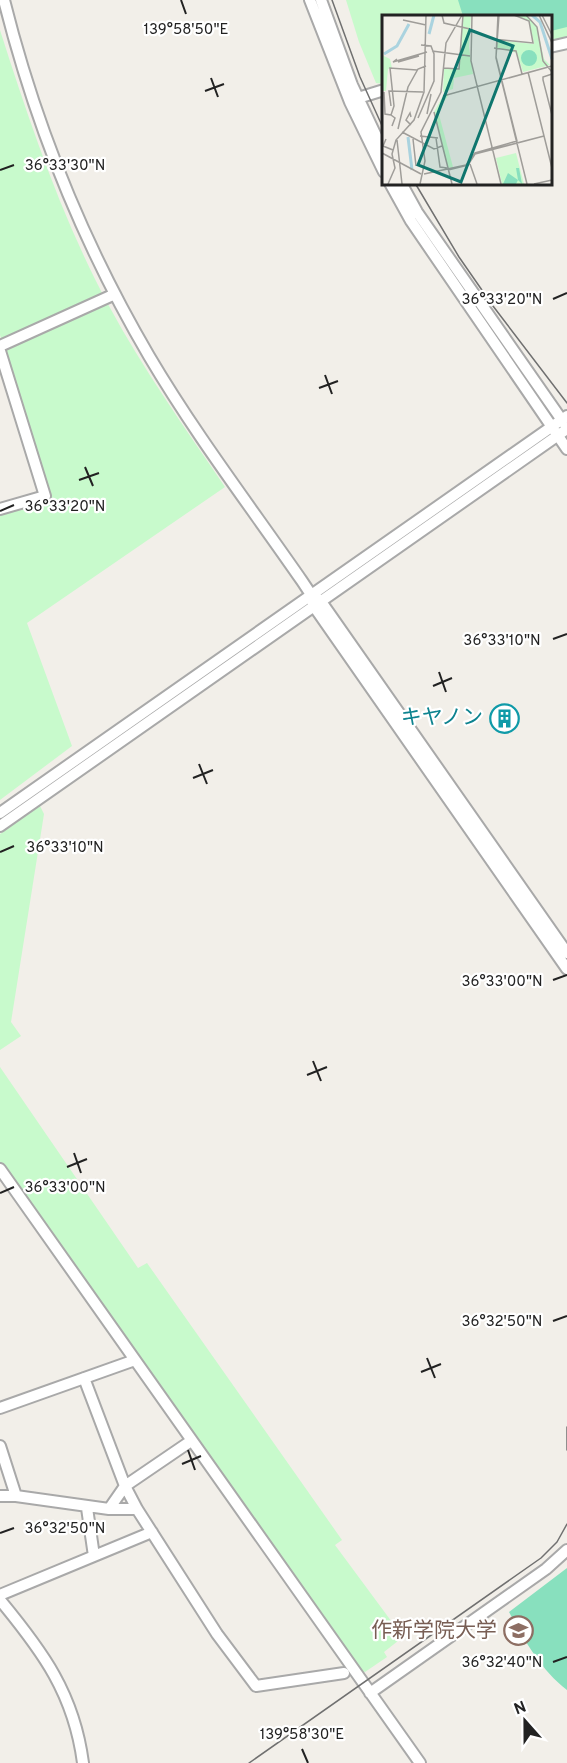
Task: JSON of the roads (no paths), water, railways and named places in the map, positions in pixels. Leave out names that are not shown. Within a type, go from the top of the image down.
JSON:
[{"type":"street","points":[[4,0],[44,131],[73,205],[115,294],[176,399],[567,969]]},
{"type":"street","points":[[310,0],[339,77],[382,168]]},
{"type":"street","points":[[321,0],[358,98],[382,149]]},
{"type":"street","points":[[552,47],[567,43]]},
{"type":"street","points":[[358,98],[382,91]]},
{"type":"street","points":[[391,184],[411,221],[562,426]]},
{"type":"street","points":[[402,184],[424,222],[562,426],[567,449]]},
{"type":"street","points":[[0,509],[45,496],[0,349],[115,294]]},
{"type":"street","points":[[0,826],[562,426]]},
{"type":"street","points":[[0,813],[315,600]]},
{"type":"street","points":[[315,600],[567,953]]},
{"type":"street","points":[[0,1169],[420,1763]]},
{"type":"street","points":[[0,1408],[135,1359]]},
{"type":"street","points":[[84,1378],[125,1486],[137,1509],[217,1634],[256,1686],[344,1673]]},
{"type":"street","points":[[109,1509],[125,1486],[191,1441]]},
{"type":"street","points":[[0,1446],[16,1496]]},
{"type":"street","points":[[0,1496],[16,1496],[87,1508],[137,1509]]},
{"type":"street","points":[[87,1508],[93,1556]]},
{"type":"street","points":[[0,1595],[152,1532]]},
{"type":"street","points":[[370,1693],[534,1578],[567,1550]]},
{"type":"street","points":[[0,1600],[33,1640],[62,1686],[81,1744],[83,1763]]},
{"type":"tram line","points":[[332,0],[360,77],[382,126]]},
{"type":"tram line","points":[[416,184],[459,257],[493,306],[567,403]]},
{"type":"tram line","points":[[567,1427],[567,1450]]},
{"type":"tram line","points":[[249,1763],[541,1558],[557,1542],[567,1524]]},
{"type":"place","name":"キヤノン","points":[[504,718]]},
{"type":"place","name":"作新学院大学","points":[[518,1631]]}]
